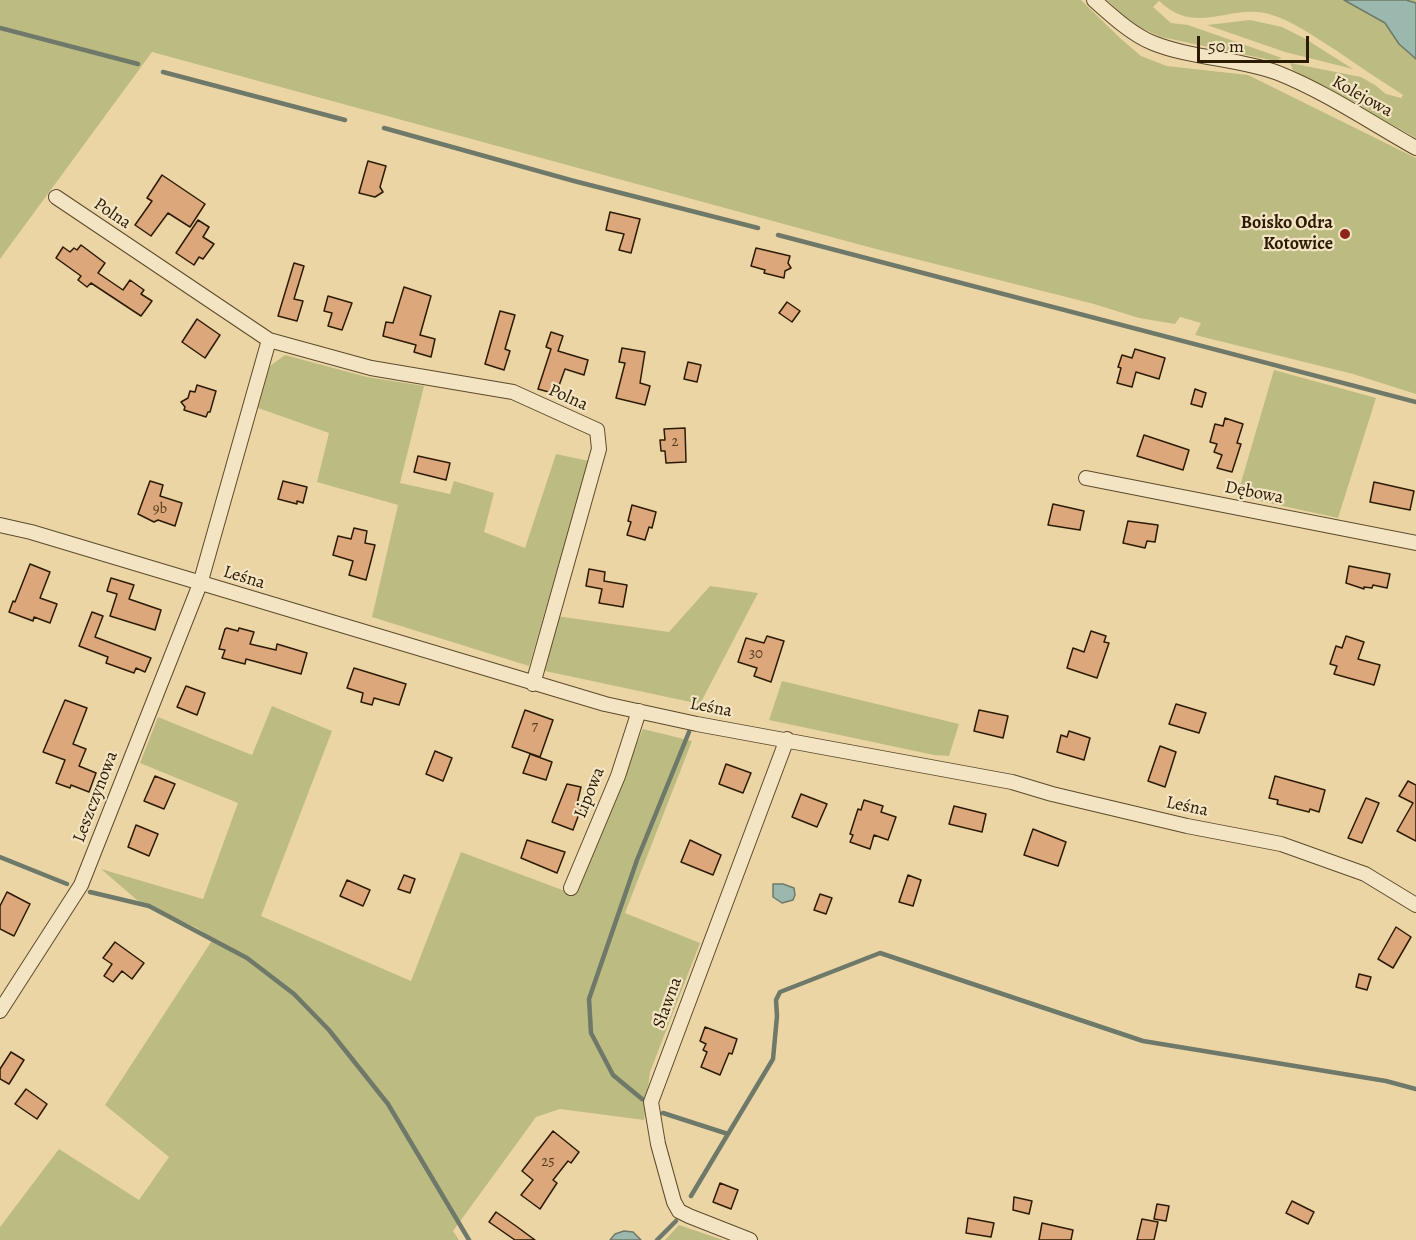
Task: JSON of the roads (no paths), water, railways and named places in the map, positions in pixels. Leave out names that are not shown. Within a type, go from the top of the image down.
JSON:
[{"type":"street","name":"Kolejowa","points":[[1094,0],[1112,16],[1153,43],[1251,64],[1300,82],[1416,148]]},
{"type":"street","name":"Polna","points":[[56,197],[269,340],[371,368],[513,392],[597,430],[599,449],[533,684]]},
{"type":"street","points":[[200,584],[269,340]]},
{"type":"street","name":"Dębowa","points":[[1086,478],[1416,543]]},
{"type":"street","name":"Leśna","points":[[0,525],[31,532],[605,704],[697,724],[1012,782],[1052,794],[1186,826],[1281,844],[1365,874],[1416,905]]},
{"type":"street","name":"Leszczynowa","points":[[0,1011],[81,885],[200,584]]},
{"type":"street","name":"Lipowa","points":[[571,888],[618,776],[639,711]]},
{"type":"street","name":"Sławna","points":[[750,1240],[679,1210],[674,1202],[658,1144],[651,1102],[788,740]]},
{"type":"water","points":[[1344,0],[1406,0],[1416,3],[1416,59],[1399,44],[1385,23]]},
{"type":"water","points":[[773,884],[783,884],[794,888],[793,900],[782,903],[773,897]]},
{"type":"water","points":[[624,1231],[633,1232],[641,1240],[610,1240],[615,1234]]},
{"type":"waterway","points":[[0,28],[138,64]]},
{"type":"waterway","points":[[163,72],[345,120]]},
{"type":"waterway","points":[[384,128],[574,181],[758,228]]},
{"type":"waterway","points":[[778,235],[1416,402]]},
{"type":"waterway","points":[[642,1099],[613,1075],[591,1033],[589,999],[637,860],[689,732]]},
{"type":"waterway","points":[[0,857],[67,884]]},
{"type":"waterway","points":[[90,892],[149,906],[247,958],[294,994],[329,1030],[388,1104],[469,1240]]},
{"type":"waterway","points":[[663,1113],[728,1134],[773,1059],[777,1016],[776,1000],[780,992],[880,953],[1143,1041],[1386,1081],[1416,1089]]},
{"type":"waterway","points":[[691,1196],[728,1134]]},
{"type":"waterway","points":[[657,1240],[676,1221]]},
{"type":"place","name":"Boisko Odra Kotowice","points":[[1345,234]]}]
